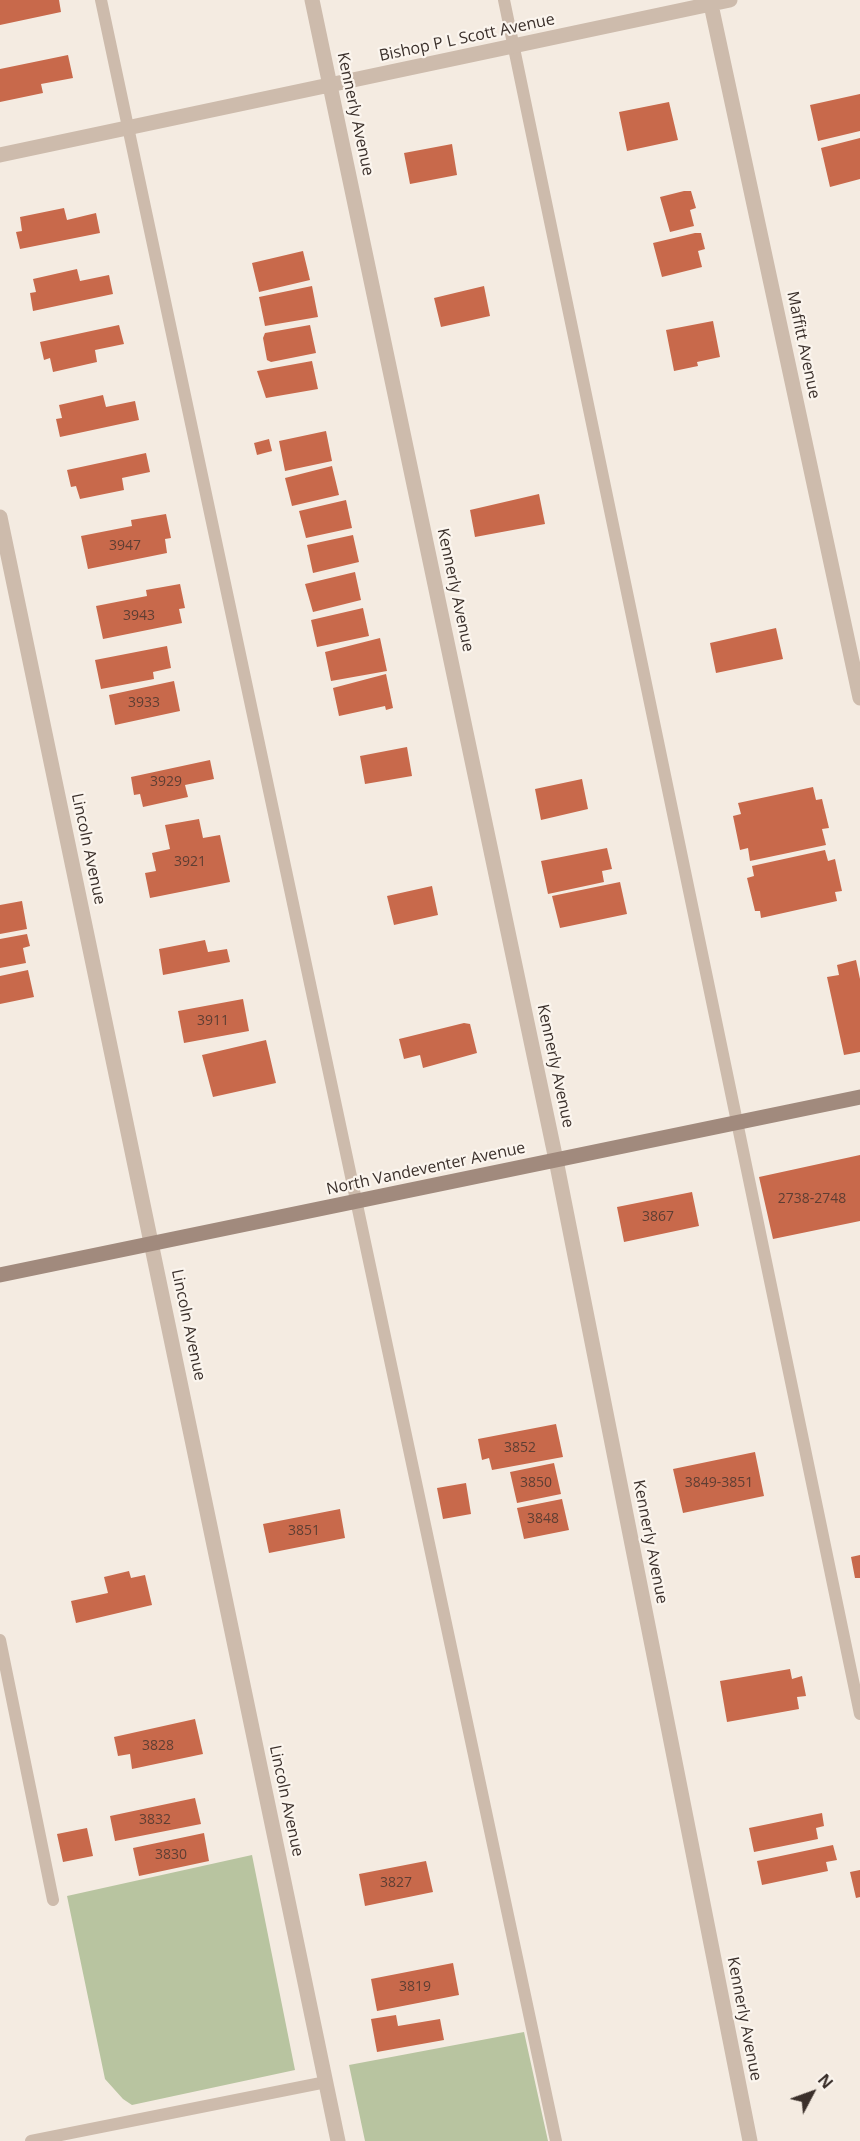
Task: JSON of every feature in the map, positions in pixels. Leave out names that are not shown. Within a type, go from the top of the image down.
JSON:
[{"type":"main road","name":"North Vandeventer Avenue","points":[[0,1275],[860,1097]]},
{"type":"street","name":"Kennerly Avenue","points":[[312,0],[556,1160],[750,2141]]},
{"type":"street","name":"Bishop P L Scott Avenue","points":[[0,155],[710,2],[730,0]]},
{"type":"street","name":"Maffitt Avenue","points":[[710,2],[860,698]]},
{"type":"street","name":"Lincoln Avenue","points":[[0,517],[338,2141]]},
{"type":"lane","points":[[101,0],[556,2141]]},
{"type":"lane","points":[[504,0],[860,1714]]},
{"type":"lane","points":[[0,1640],[53,1900]]},
{"type":"lane","points":[[31,2141],[326,2082]]},
{"type":"green space","points":[[252,1855],[295,2070],[132,2105],[123,2099],[105,2079],[67,1896]]},
{"type":"green space","points":[[524,2032],[548,2141],[365,2141],[349,2065]]},
{"type":"building","points":[[0,0],[59,0],[61,12],[0,25]]},
{"type":"building","points":[[68,55],[73,78],[41,84],[43,93],[0,102],[0,69]]},
{"type":"building","points":[[860,94],[860,131],[818,141],[810,105]]},
{"type":"building","points":[[669,102],[678,140],[627,151],[619,112]]},
{"type":"building","points":[[860,138],[860,179],[830,187],[821,148]]},
{"type":"building","points":[[452,144],[457,175],[410,184],[404,153]]},
{"type":"building","points":[[691,191],[696,208],[690,210],[694,226],[670,232],[660,197]]},
{"type":"building","points":[[64,208],[67,220],[96,213],[100,233],[20,249],[16,232],[22,231],[20,217]]},
{"type":"building","points":[[701,233],[705,249],[698,251],[702,267],[662,277],[653,243]]},
{"type":"building","points":[[303,251],[310,280],[259,292],[252,263]]},
{"type":"building","points":[[77,269],[80,281],[109,275],[113,294],[33,311],[30,293],[36,292],[33,279]]},
{"type":"building","points":[[312,286],[318,317],[265,326],[259,297]]},
{"type":"building","points":[[484,286],[490,316],[441,327],[434,298]]},
{"type":"building","points":[[713,321],[720,357],[697,362],[698,366],[674,371],[666,330]]},
{"type":"building","points":[[119,325],[124,344],[95,350],[97,362],[53,372],[50,358],[44,360],[40,342]]},
{"type":"building","points":[[310,325],[316,353],[271,362],[267,360],[263,338],[265,333]]},
{"type":"building","points":[[312,361],[318,389],[266,398],[257,371]]},
{"type":"building","points":[[103,395],[106,407],[135,401],[139,420],[60,437],[56,419],[62,418],[59,405]]},
{"type":"building","points":[[326,431],[332,461],[285,471],[279,441]]},
{"type":"building","points":[[269,439],[272,451],[257,455],[254,443]]},
{"type":"building","points":[[146,453],[150,472],[122,478],[124,490],[80,499],[76,486],[71,487],[67,470]]},
{"type":"building","points":[[332,466],[339,495],[292,506],[285,478]]},
{"type":"building","points":[[539,494],[545,524],[475,537],[470,510]]},
{"type":"building","points":[[346,500],[352,528],[306,538],[299,511]]},
{"type":"building","points":[[166,514],[171,538],[165,539],[167,553],[88,569],[81,536],[132,526],[131,520]]},
{"type":"building","points":[[353,535],[359,562],[313,573],[307,545]]},
{"type":"building","points":[[355,572],[361,600],[313,612],[305,584]]},
{"type":"building","points":[[180,584],[185,608],[179,609],[182,623],[103,639],[96,606],[147,596],[146,590]]},
{"type":"building","points":[[363,608],[369,636],[317,647],[311,620]]},
{"type":"building","points":[[776,628],[783,659],[716,673],[710,643]]},
{"type":"building","points":[[380,638],[387,671],[331,681],[325,652]]},
{"type":"building","points":[[167,646],[171,668],[153,672],[154,679],[101,689],[95,660]]},
{"type":"building","points":[[386,674],[393,708],[386,710],[385,706],[339,716],[333,688]]},
{"type":"building","points":[[174,681],[180,711],[115,725],[109,695]]},
{"type":"building","points":[[407,747],[412,776],[365,784],[360,756]]},
{"type":"building","points":[[210,760],[214,779],[185,785],[188,797],[143,807],[140,794],[134,795],[131,777]]},
{"type":"building","points":[[582,779],[588,809],[541,820],[535,789]]},
{"type":"building","points":[[813,787],[816,800],[822,799],[829,828],[822,829],[826,845],[750,861],[748,848],[740,850],[733,816],[741,814],[738,803]]},
{"type":"building","points":[[199,819],[203,838],[220,835],[230,882],[150,898],[145,873],[156,871],[152,853],[170,849],[165,825]]},
{"type":"building","points":[[607,848],[612,869],[602,871],[604,882],[548,894],[541,861]]},
{"type":"building","points":[[825,850],[828,861],[835,859],[842,891],[835,892],[837,901],[761,918],[760,911],[755,911],[747,878],[754,876],[752,866]]},
{"type":"building","points":[[620,882],[627,914],[560,928],[552,896]]},
{"type":"building","points":[[432,886],[438,915],[394,925],[387,896]]},
{"type":"building","points":[[22,901],[27,929],[0,934],[0,905]]},
{"type":"building","points":[[27,934],[30,946],[23,948],[26,963],[0,968],[0,939]]},
{"type":"building","points":[[205,940],[208,952],[227,949],[230,962],[163,975],[159,949]]},
{"type":"building","points":[[856,960],[860,979],[860,1052],[844,1055],[827,977],[839,975],[837,965]]},
{"type":"building","points":[[28,970],[34,997],[0,1004],[0,976]]},
{"type":"building","points":[[243,999],[249,1031],[184,1043],[178,1011]]},
{"type":"building","points":[[464,1023],[470,1024],[477,1053],[423,1068],[420,1055],[404,1059],[399,1039]]},
{"type":"building","points":[[266,1040],[276,1083],[213,1097],[202,1055]]},
{"type":"building","points":[[860,1155],[860,1221],[773,1239],[759,1177]]},
{"type":"building","points":[[692,1192],[699,1226],[624,1242],[617,1207]]},
{"type":"building","points":[[556,1424],[563,1457],[492,1470],[489,1458],[482,1460],[478,1439]]},
{"type":"building","points":[[755,1452],[764,1496],[683,1513],[673,1469]]},
{"type":"building","points":[[554,1463],[561,1494],[517,1503],[510,1472]]},
{"type":"building","points":[[466,1483],[471,1514],[443,1519],[437,1488]]},
{"type":"building","points":[[562,1499],[569,1530],[524,1539],[517,1508]]},
{"type":"building","points":[[340,1509],[345,1538],[269,1553],[263,1524]]},
{"type":"building","points":[[860,1555],[860,1578],[855,1578],[851,1557]]},
{"type":"building","points":[[129,1571],[131,1578],[145,1575],[152,1605],[76,1623],[71,1601],[108,1593],[104,1577]]},
{"type":"building","points":[[790,1669],[792,1679],[802,1676],[806,1696],[797,1697],[799,1709],[727,1722],[720,1681]]},
{"type":"building","points":[[195,1719],[203,1754],[132,1769],[130,1754],[118,1756],[114,1737]]},
{"type":"building","points":[[195,1798],[201,1824],[115,1841],[110,1816]]},
{"type":"building","points":[[822,1813],[824,1826],[816,1828],[818,1839],[754,1852],[749,1828]]},
{"type":"building","points":[[87,1828],[93,1856],[63,1862],[57,1834]]},
{"type":"building","points":[[204,1833],[209,1861],[139,1876],[133,1848]]},
{"type":"building","points":[[833,1845],[837,1860],[826,1862],[828,1871],[762,1885],[757,1861]]},
{"type":"building","points":[[426,1861],[433,1892],[365,1906],[359,1874]]},
{"type":"building","points":[[860,1870],[860,1897],[856,1898],[850,1872]]},
{"type":"building","points":[[453,1963],[459,1995],[377,2011],[371,1979]]},
{"type":"building","points":[[396,2015],[398,2026],[440,2019],[444,2040],[377,2052],[371,2019]]}]
